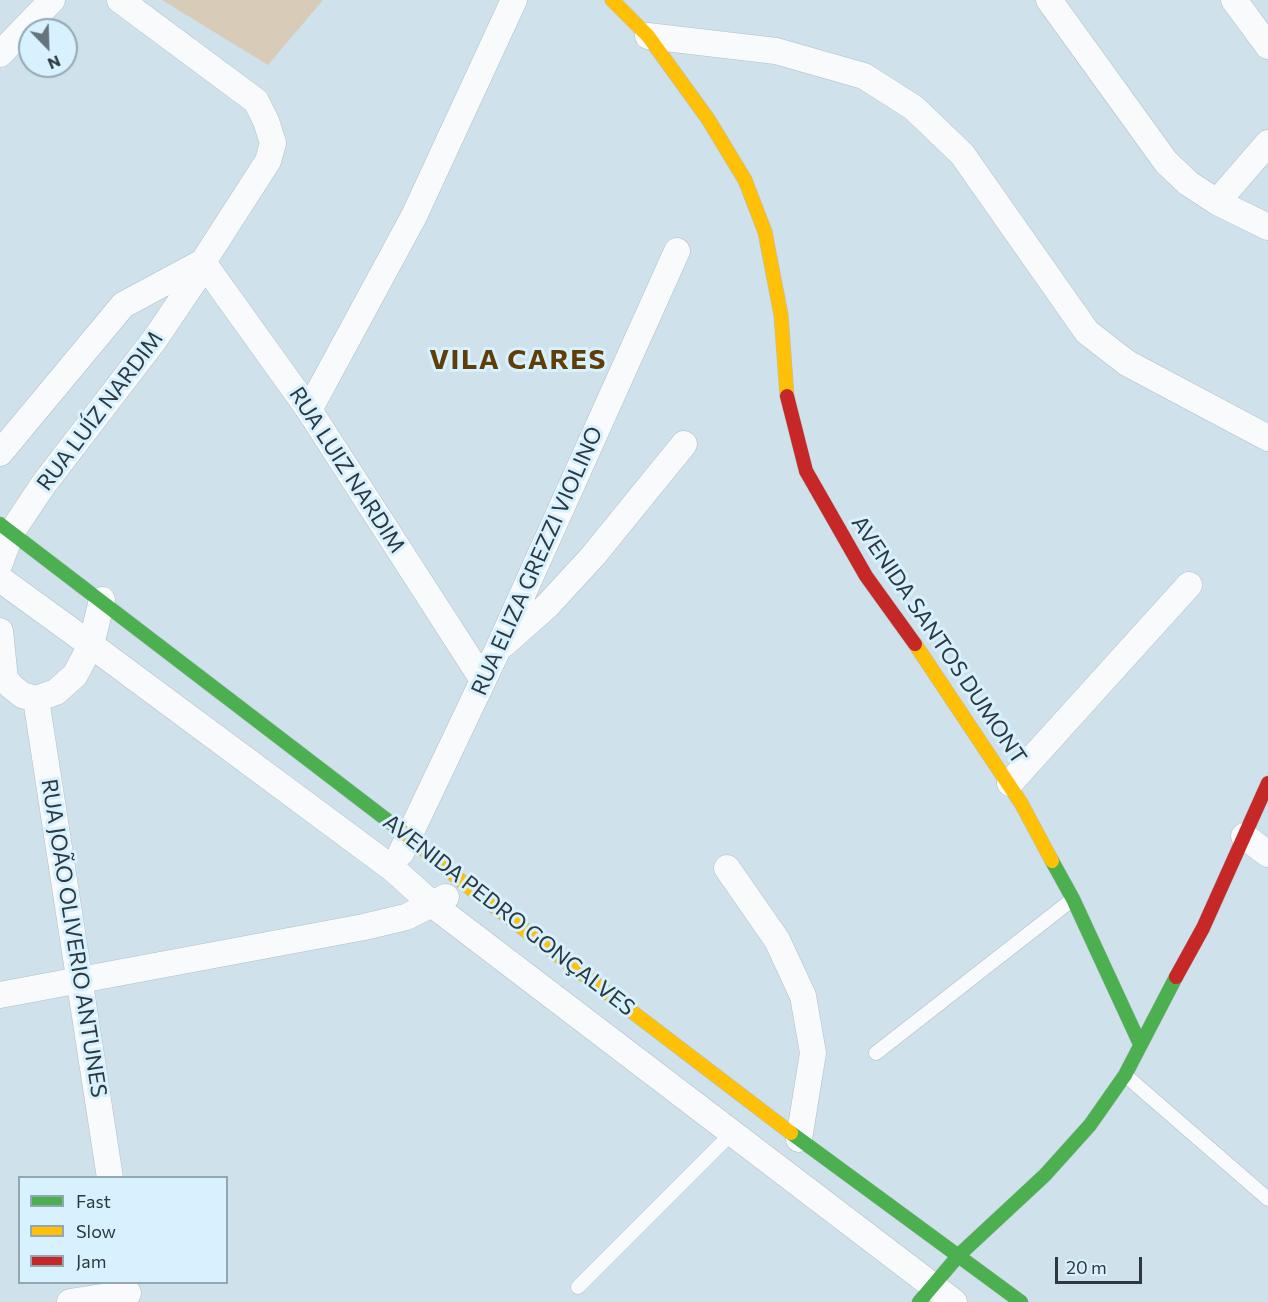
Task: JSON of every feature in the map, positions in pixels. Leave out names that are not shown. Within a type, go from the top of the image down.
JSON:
[{"type":"street","points":[[0,54],[52,0]]},
{"type":"street","name":"RUA LUÍZ NARDIM","points":[[0,563],[5,528],[43,485],[155,339],[268,161],[273,143],[256,101],[120,0]]},
{"type":"street","points":[[309,410],[414,216],[514,0]]},
{"type":"street","name":"AVENIDA SANTOS DUMONT","points":[[612,0],[648,36],[708,119],[745,180],[765,232],[781,315],[787,395],[806,471],[866,576],[936,673],[1010,783],[1073,899],[1140,1044]]},
{"type":"street","points":[[1049,0],[1166,162],[1188,183],[1217,202],[1268,227]]},
{"type":"street","points":[[1234,0],[1268,46]]},
{"type":"street","points":[[648,36],[776,51],[864,76],[914,108],[962,154],[1087,332],[1127,363],[1268,438]]},
{"type":"street","points":[[1217,202],[1268,143]]},
{"type":"street","name":"RUA ELIZA GREZZI VIOLINO","points":[[393,869],[498,649],[677,251]]},
{"type":"street","name":"RUA LUÍZ NARDIM","points":[[0,453],[123,305],[204,264]]},
{"type":"street","name":"RUA LUIZ NARDIM","points":[[204,264],[309,410],[483,680]]},
{"type":"street","points":[[498,649],[547,606],[578,573],[684,444]]},
{"type":"street","name":"AVENIDA PEDRO GONÇALVES","points":[[5,528],[409,837],[466,885],[799,1138],[1021,1302]]},
{"type":"street","name":"AVENIDA PEDRO GONÇALVES","points":[[0,579],[393,869],[433,905],[732,1132],[926,1294],[954,1302]]},
{"type":"street","points":[[1010,783],[1189,585]]},
{"type":"street","points":[[0,631],[5,687],[36,699],[56,692],[75,675],[91,645],[102,600]]},
{"type":"street","name":"RUA JOÃO OLIVERIO ANTUNES","points":[[36,699],[110,1176]]},
{"type":"street","points":[[926,1294],[959,1255],[1045,1175],[1090,1125],[1125,1075],[1203,928],[1268,783]]},
{"type":"street","points":[[1244,836],[1268,854]]},
{"type":"street","points":[[727,868],[777,940],[803,996],[813,1053],[799,1138]]},
{"type":"street","points":[[0,995],[364,927],[406,917],[433,905],[466,885]]},
{"type":"street","points":[[70,1302],[128,1292]]},
{"type":"lane","points":[[876,1053],[1073,899]]},
{"type":"lane","points":[[1125,1075],[1268,1198]]},
{"type":"lane","points":[[578,1287],[732,1132]]},
{"type":"shaded area","points":[[162,0],[323,0],[268,65]]},
{"type":"traffic: fast","points":[[0,524],[404,833]]},
{"type":"traffic: fast","points":[[1052,861],[1073,899],[1140,1044]]},
{"type":"traffic: fast","points":[[919,1302],[959,1255],[1045,1175],[1090,1125],[1125,1075],[1176,977]]},
{"type":"traffic: fast","points":[[791,1133],[1021,1302]]},
{"type":"traffic: slow","points":[[612,0],[648,36],[708,119],[745,180],[765,232],[781,315],[787,396]]},
{"type":"traffic: slow","points":[[915,644],[1021,803],[1052,861]]},
{"type":"traffic: slow","points":[[404,833],[466,885],[791,1133]]},
{"type":"traffic: jam","points":[[787,396],[806,471],[866,576],[915,644]]},
{"type":"traffic: jam","points":[[1176,977],[1203,928],[1268,783]]},
{"type":"district","name":"VILA CARES","points":[[518,360]]}]
